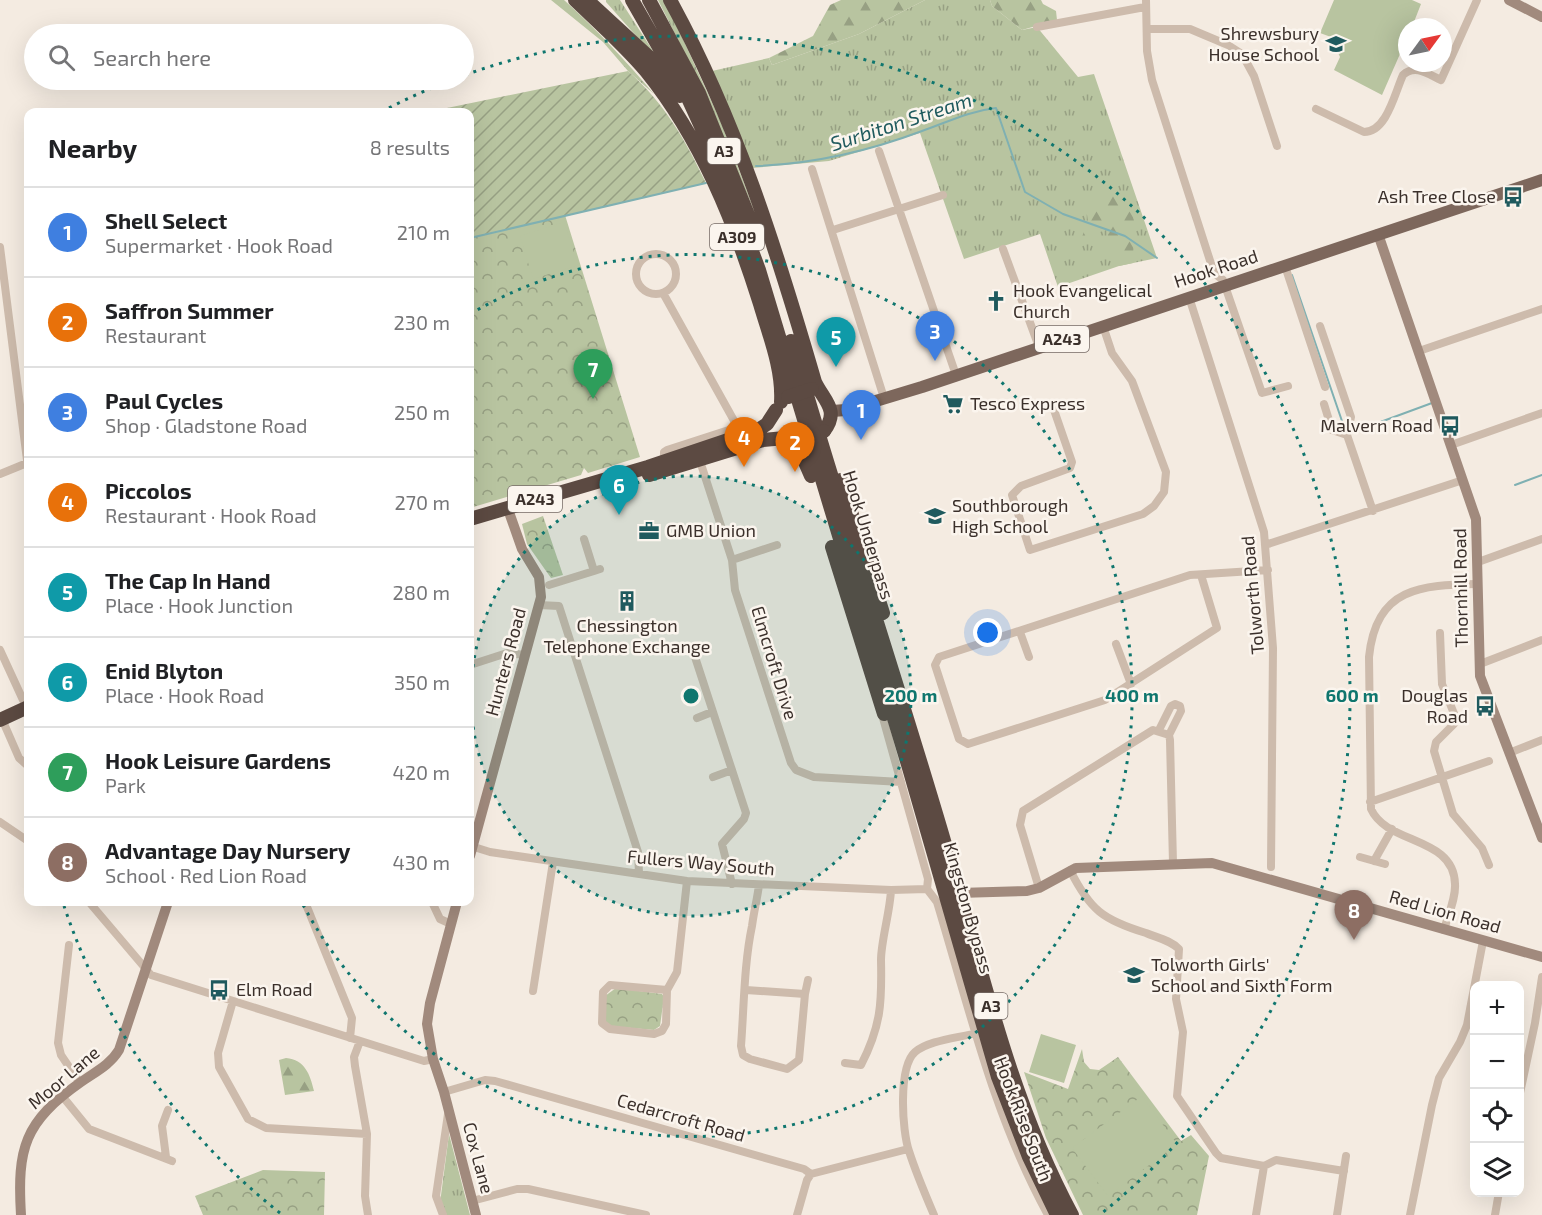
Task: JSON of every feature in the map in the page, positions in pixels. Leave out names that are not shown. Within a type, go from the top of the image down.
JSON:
[{"type":"highway","name":"A309","points":[[575,0],[645,70],[700,152],[726,207],[746,259],[779,374],[782,403]]},
{"type":"highway","points":[[586,0],[651,58],[701,125]]},
{"type":"highway","name":"A3","points":[[632,0],[673,69],[701,125]]},
{"type":"highway","name":"Hook Underpass","points":[[649,0],[695,85],[754,227],[874,613]]},
{"type":"highway","name":"A309","points":[[670,0],[707,75],[749,176],[817,391]]},
{"type":"highway","name":"Hook Underpass","points":[[701,125],[726,181],[759,270],[860,606]]},
{"type":"highway","name":"A243","points":[[474,518],[664,461],[698,456],[740,431],[767,424],[782,403],[817,391]]},
{"type":"highway","points":[[817,391],[832,411],[826,428],[900,672],[929,790]]},
{"type":"highway","points":[[782,403],[777,425],[795,442],[807,464],[875,689],[927,832]]},
{"type":"highway","points":[[474,527],[698,456],[763,440],[795,442],[826,428]]},
{"type":"highway","name":"Kingston Bypass","points":[[860,606],[998,1077],[1029,1157],[1057,1215]]},
{"type":"highway","name":"Kingston Bypass","points":[[874,613],[929,790],[1019,1097],[1048,1169],[1072,1215]]},
{"type":"highway","points":[[1,716],[24,704]]},
{"type":"main road","name":"Hook Road","points":[[832,411],[846,410],[956,375],[1542,180]]},
{"type":"street","points":[[1316,109],[1364,132],[1371,132],[1382,123],[1403,75],[1409,69],[1416,69],[1441,80],[1478,0]]},
{"type":"street","points":[[1509,0],[1542,17]]},
{"type":"street","points":[[1037,27],[1145,4],[1148,63],[1152,80],[1214,273],[1223,280],[1262,393],[1288,386]]},
{"type":"street","points":[[1147,28],[1190,30],[1228,45],[1242,54],[1254,76],[1277,146]]},
{"type":"street","points":[[879,151],[956,375]]},
{"type":"street","points":[[812,169],[884,398]]},
{"type":"street","points":[[833,230],[943,195]]},
{"type":"street","name":"Thornhill Road","points":[[1378,234],[1476,519],[1480,676],[1542,837]]},
{"type":"street","points":[[0,247],[24,435]]},
{"type":"street","points":[[1003,249],[1039,346]]},
{"type":"street","points":[[650,255],[661,255],[674,266],[674,283],[663,293],[647,292],[636,279],[639,263],[650,255]]},
{"type":"street","points":[[1285,266],[1325,387]]},
{"type":"street","points":[[663,293],[740,431],[667,450],[664,452],[664,461]]},
{"type":"street","name":"Tolworth Road","points":[[1189,297],[1262,526],[1265,545],[1273,648],[1270,872]]},
{"type":"street","points":[[1419,351],[1542,309]]},
{"type":"street","points":[[1054,410],[1072,462],[1070,468],[1021,486],[1012,495],[1030,550],[1143,514],[1154,506],[1164,492],[1166,472],[1132,381],[1112,353],[1103,326]]},
{"type":"street","points":[[1320,326],[1351,417],[1347,435],[1373,512]]},
{"type":"street","points":[[1324,404],[1332,430],[1347,435]]},
{"type":"street","points":[[1451,445],[1542,413]]},
{"type":"street","name":"Elmcroft Drive","points":[[698,456],[732,560],[735,590],[786,753],[796,770],[814,777],[901,782]]},
{"type":"street","points":[[0,474],[24,467]]},
{"type":"street","points":[[1265,545],[1373,512],[1463,480]]},
{"type":"street","name":"Hunters Road","points":[[474,844],[539,605],[548,587],[539,577],[519,542],[510,515]]},
{"type":"street","points":[[548,587],[597,570],[584,539]]},
{"type":"street","points":[[1478,562],[1542,539]]},
{"type":"street","points":[[732,560],[777,544]]},
{"type":"street","points":[[1201,575],[1217,628],[1095,705],[964,743],[959,739],[935,665],[939,657],[1191,576],[1201,575],[1268,570]]},
{"type":"street","points":[[1444,930],[1455,889],[1452,869],[1437,852],[1379,822],[1370,802],[1371,637],[1382,616],[1398,598],[1413,590],[1430,585],[1478,584]]},
{"type":"street","points":[[539,605],[559,606],[638,852],[639,873]]},
{"type":"street","points":[[1020,632],[1029,657]]},
{"type":"street","points":[[1440,633],[1442,684],[1455,716],[1454,724],[1436,742],[1434,752],[1453,814],[1482,848],[1489,866]]},
{"type":"street","points":[[1480,664],[1542,640]]},
{"type":"street","points":[[1116,644],[1131,684]]},
{"type":"street","points":[[0,650],[24,696]]},
{"type":"street","points":[[474,664],[507,653],[525,655]]},
{"type":"street","points":[[685,662],[695,659],[746,813],[744,819],[722,844],[732,884]]},
{"type":"street","name":"Hook Rise South","points":[[875,689],[928,879],[927,888],[935,896],[1007,1128],[1048,1215]]},
{"type":"street","points":[[1159,730],[1171,706],[1175,704],[1180,706],[1181,711],[1169,735],[1173,863]]},
{"type":"street","points":[[697,718],[712,712]]},
{"type":"street","points":[[1,716],[19,758],[24,762]]},
{"type":"street","points":[[1039,888],[1020,825],[1023,811],[1153,730],[1169,735]]},
{"type":"street","points":[[1509,753],[1542,740]]},
{"type":"street","points":[[1370,802],[1489,761]]},
{"type":"street","points":[[713,777],[732,770]]},
{"type":"street","points":[[0,822],[24,838]]},
{"type":"street","points":[[1374,861],[1392,829]]},
{"type":"street","name":"Fullers Way South","points":[[474,851],[687,881],[891,890],[927,888]]},
{"type":"street","points":[[1360,857],[1384,864]]},
{"type":"street","points":[[533,991],[553,862]]},
{"type":"street","name":"Red Lion Road","points":[[1070,870],[1173,863],[1215,863],[1270,872],[1444,930],[1542,957]]},
{"type":"street","points":[[959,893],[1027,891],[1039,888],[1070,870],[1084,897],[1104,917],[1116,924],[1172,942],[1179,950],[1176,999],[1183,1032],[1177,1096],[1196,1128],[1221,1158],[1264,1166],[1276,1160],[1344,1171]]},
{"type":"street","points":[[667,990],[610,985],[603,992],[602,1023],[610,1029],[654,1034],[662,1030],[666,1024],[667,990],[677,972],[687,881]]},
{"type":"street","points":[[759,885],[746,990],[741,1046],[743,1055],[787,1069],[799,1060],[808,980]]},
{"type":"street","points":[[845,1063],[861,1065],[881,1003],[884,973],[881,961],[891,890]]},
{"type":"street","points":[[92,906],[152,975],[424,1061],[433,1059],[428,1024],[430,1003],[456,906]]},
{"type":"street","name":"Moor Lane","points":[[21,1215],[20,1171],[25,1142],[39,1117],[63,1096],[113,1060],[119,1050],[167,906]]},
{"type":"street","points":[[307,906],[352,1018],[350,1038]]},
{"type":"street","points":[[434,906],[440,919],[451,924]]},
{"type":"street","points":[[1410,1215],[1439,1078],[1467,1025],[1483,940]]},
{"type":"street","points":[[69,945],[58,1043],[61,1055],[80,1083]]},
{"type":"street","points":[[1521,1089],[1542,977]]},
{"type":"street","points":[[746,990],[805,994]]},
{"type":"street","points":[[233,1001],[218,1053],[219,1067],[248,1119],[266,1128],[367,1134]]},
{"type":"street","points":[[934,1215],[908,1149],[904,1107],[904,1077],[907,1062],[923,1048],[976,1033]]},
{"type":"street","points":[[360,1041],[354,1057],[367,1134],[365,1196],[368,1215]]},
{"type":"street","name":"Cox Lane","points":[[433,1059],[444,1092],[476,1215]]},
{"type":"street","name":"Cedarcroft Road","points":[[444,1092],[485,1080],[495,1081],[804,1169],[811,1174]]},
{"type":"street","points":[[63,1096],[89,1129],[169,1159],[162,1126],[168,1110]]},
{"type":"street","name":"Cox Lane","points":[[443,1215],[436,1196],[448,1109]]},
{"type":"street","points":[[797,1215],[811,1174],[908,1149]]},
{"type":"street","points":[[1337,1215],[1347,1156]]},
{"type":"street","points":[[1256,1215],[1264,1166]]},
{"type":"street","points":[[472,1200],[517,1189],[528,1189],[646,1215]]},
{"type":"street","points":[[1495,1215],[1498,1197]]},
{"type":"green space","points":[[551,0],[564,0],[633,69],[654,94],[628,71],[603,42]]},
{"type":"green space","points":[[606,0],[620,0],[662,65],[606,2]]},
{"type":"green space","points":[[658,0],[665,0],[720,120],[758,220],[702,88]]},
{"type":"green space","points":[[841,0],[925,0],[859,34],[772,65],[769,58],[813,36],[830,5]]},
{"type":"green space","points":[[925,0],[990,0],[992,6],[1022,30],[1037,27],[1078,77],[1094,74],[1157,258],[1119,266],[1058,287],[1040,234],[964,259],[920,133],[829,161],[752,168],[712,71],[769,58],[772,65],[859,34]]},
{"type":"green space","points":[[990,0],[1041,0],[1043,4],[1056,11],[1057,20],[1022,30],[992,6]]},
{"type":"green space","points":[[1334,0],[1412,0],[1421,4],[1416,18],[1398,18],[1398,59],[1382,95],[1334,70],[1340,57],[1331,37],[1320,33]]},
{"type":"green space","points":[[628,71],[664,110],[690,151],[706,183],[474,237],[474,108],[447,108]]},
{"type":"green space","points":[[1115,195],[1130,209],[1134,225],[1133,263],[1119,266],[1107,230],[1082,237],[1088,221],[1086,208],[1090,201],[1096,197]]},
{"type":"green space","points":[[565,215],[640,457],[588,473],[584,468],[581,475],[474,507],[474,237]]},
{"type":"green space","points":[[564,222],[578,265],[533,279],[520,236]]},
{"type":"green space","points":[[543,516],[563,575],[551,578],[527,544],[522,524]]},
{"type":"green space","points":[[616,988],[662,994],[664,997],[660,1026],[654,1030],[609,1026],[605,1023],[605,996]]},
{"type":"green space","points":[[1041,1034],[1076,1045],[1064,1083],[1029,1072]]},
{"type":"green space","points":[[1082,1049],[1084,1062],[1090,1069],[1099,1070],[1118,1057],[1181,1141],[1191,1135],[1209,1156],[1197,1215],[1083,1215],[1046,1138],[1024,1072],[1068,1089]]},
{"type":"green space","points":[[286,1058],[298,1062],[306,1069],[314,1091],[285,1095],[279,1060]]},
{"type":"green space","points":[[1142,1096],[1177,1144],[1108,1196],[1072,1148]]},
{"type":"green space","points":[[449,1134],[470,1215],[447,1215],[440,1203]]},
{"type":"green space","points":[[263,1170],[325,1172],[324,1215],[203,1215],[195,1196]]},
{"type":"waterway","name":"Surbiton Stream","points":[[756,166],[820,159],[861,150],[968,114],[996,108],[1025,192],[1063,214],[1125,236],[1157,258]]},
{"type":"waterway","name":"Surbiton Stream","points":[[474,237],[706,183]]},
{"type":"waterway","name":"Surbiton Stream","points":[[1292,275],[1343,424]]},
{"type":"waterway","name":"Surbiton Stream","points":[[1356,431],[1432,403]]},
{"type":"waterway","name":"Surbiton Stream","points":[[1515,485],[1542,475]]},
{"type":"place","name":"Shrewsbury House School","points":[[1336,44]]},
{"type":"place","name":"Ash Tree Close","points":[[1513,197]]},
{"type":"place","name":"Hook Evangelical Church","points":[[996,301]]},
{"type":"place","name":"Paul Cycles","points":[[935,361]]},
{"type":"place","name":"The Cap In Hand","points":[[836,367]]},
{"type":"place","name":"Hook Leisure Gardens","points":[[593,399]]},
{"type":"place","name":"Tesco Express","points":[[953,404]]},
{"type":"place","name":"Malvern Road","points":[[1450,426]]},
{"type":"place","name":"Shell Select","points":[[861,440]]},
{"type":"place","name":"Piccolos","points":[[744,467]]},
{"type":"place","name":"Saffron Summer","points":[[795,472]]},
{"type":"place","name":"Enid Blyton","points":[[619,515]]},
{"type":"place","name":"Southborough High School","points":[[935,516]]},
{"type":"place","name":"GMB Union","points":[[649,531]]},
{"type":"place","name":"Chessington Telephone Exchange","points":[[627,601]]},
{"type":"place","name":"Douglas Road","points":[[1485,706]]},
{"type":"place","name":"Advantage Day Nursery","points":[[1354,940]]},
{"type":"place","name":"Tolworth Girls' School and Sixth Form","points":[[1134,975]]},
{"type":"place","name":"Elm Road","points":[[219,990]]}]
